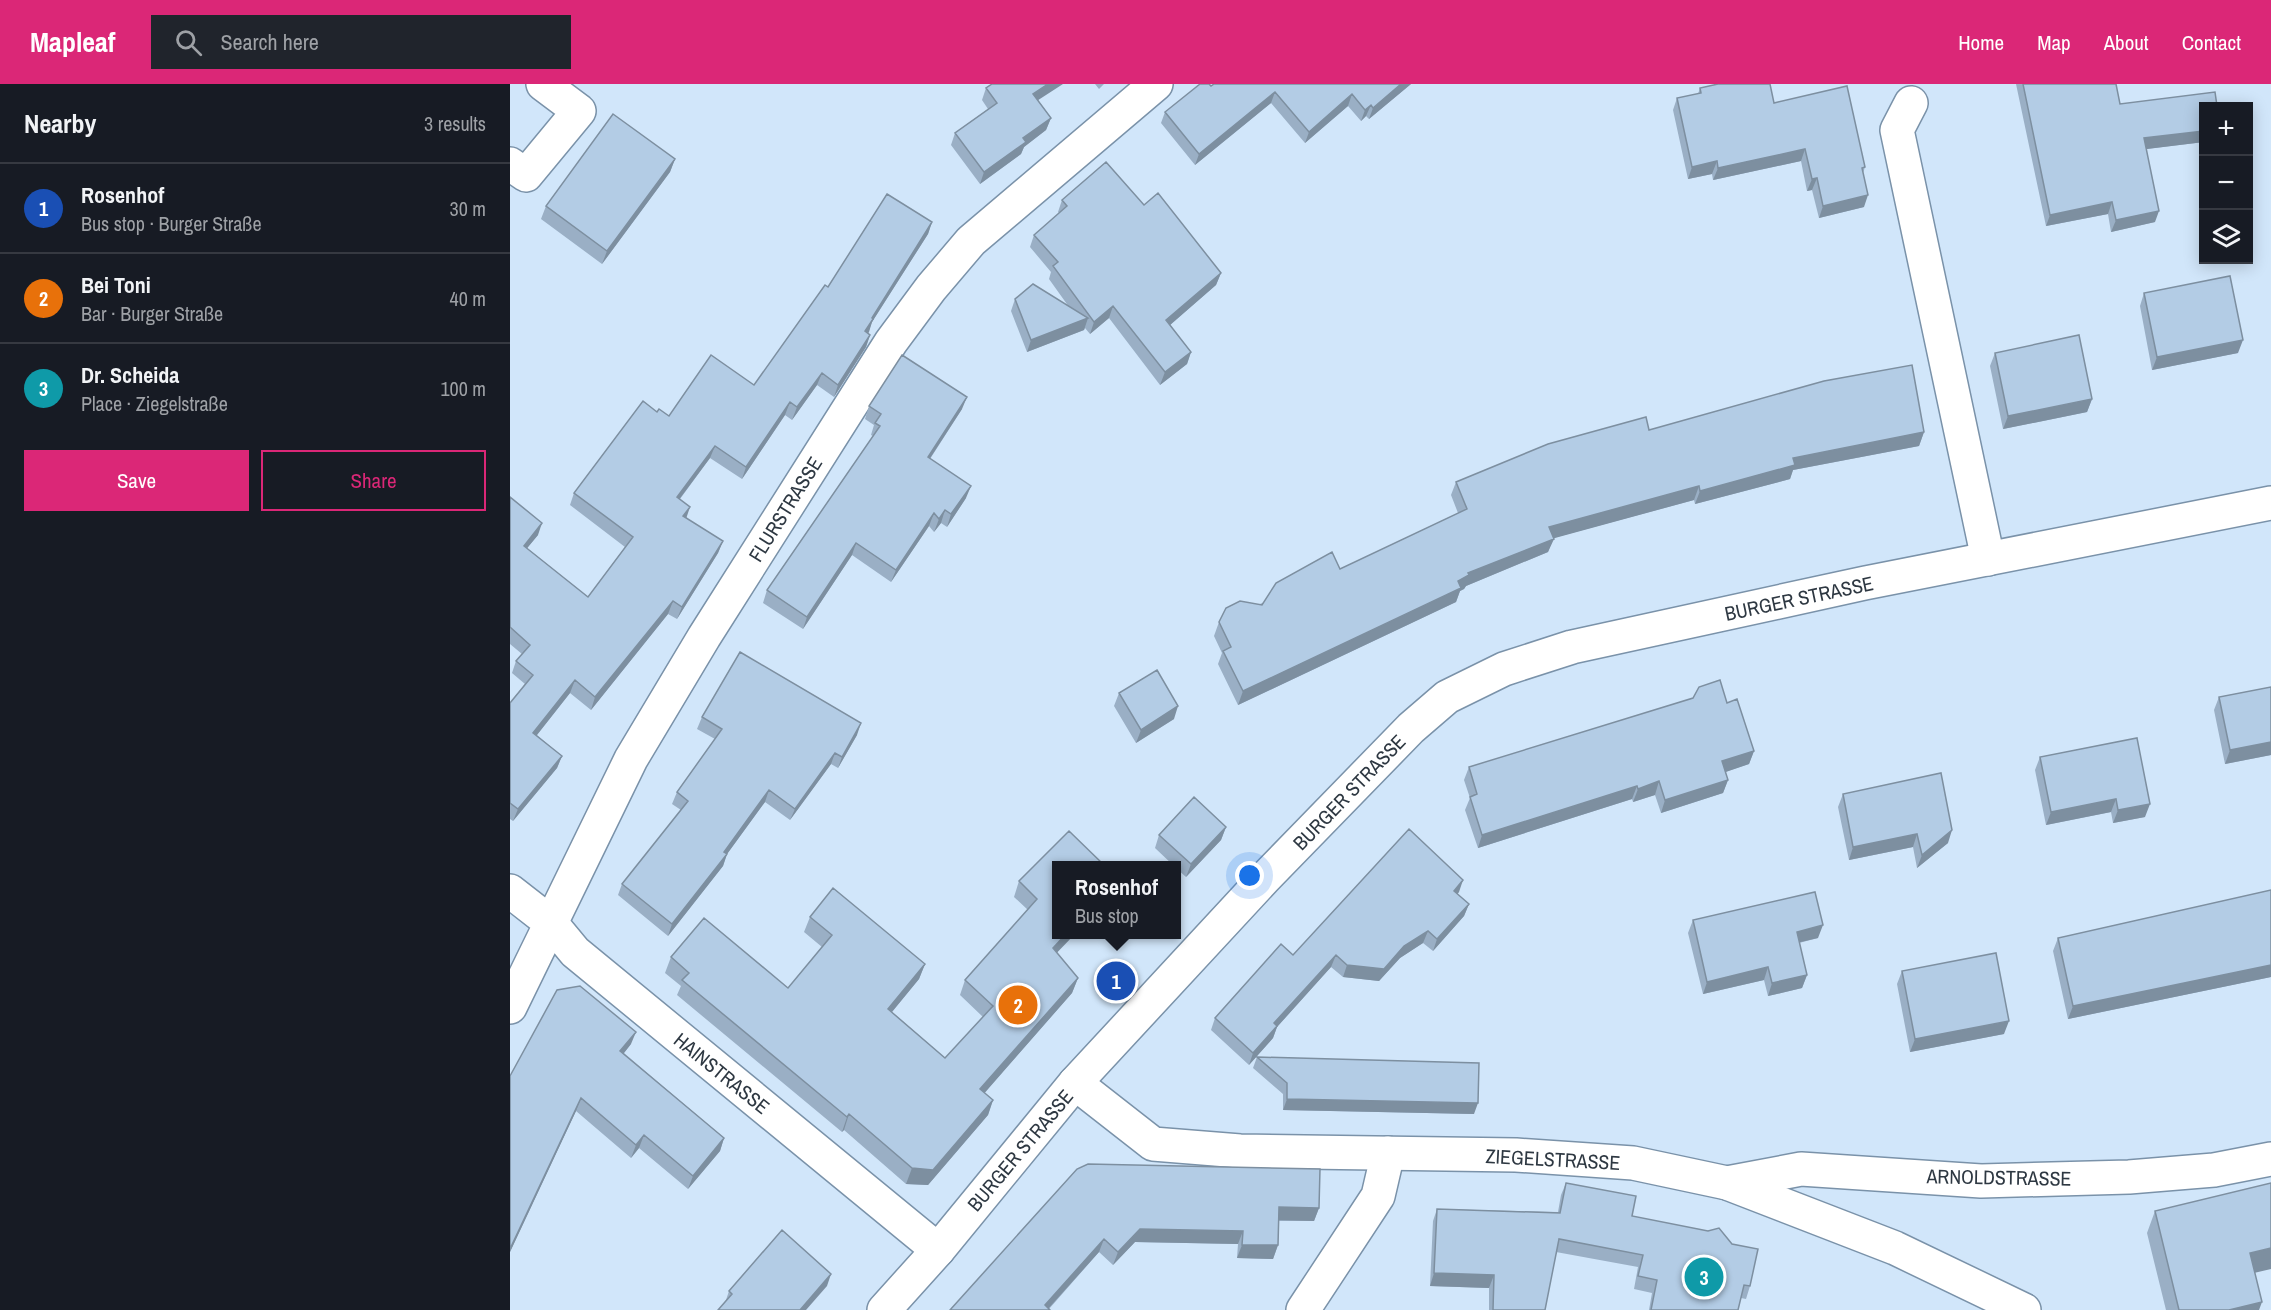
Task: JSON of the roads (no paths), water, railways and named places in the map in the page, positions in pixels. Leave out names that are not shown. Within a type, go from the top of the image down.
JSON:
[{"type":"street","points":[[510,164],[526,176],[579,111],[543,84]]},
{"type":"street","name":"FLURSTRASSE","points":[[510,1007],[631,759],[704,637],[891,342],[931,288],[971,241],[1156,84]]},
{"type":"street","points":[[1911,103],[1897,130],[1988,559]]},
{"type":"street","name":"BURGER STRASSE","points":[[884,1310],[938,1250],[1075,1083],[1264,879],[1410,728],[1447,698],[1504,669],[1572,647],[1988,559],[2271,503]]},
{"type":"street","name":"HAINSTRASSE","points":[[510,891],[550,924],[575,952],[938,1250]]},
{"type":"street","name":"ZIEGELSTRASSE","points":[[1075,1083],[1153,1144],[1240,1151],[1515,1155],[1633,1163],[1727,1183],[1895,1248],[2024,1310]]},
{"type":"street","points":[[1303,1310],[1378,1196],[1388,1154]]},
{"type":"street","name":"ARNOLDSTRASSE","points":[[1727,1183],[1801,1169],[1981,1181],[2129,1177],[2214,1170],[2271,1159]]},
{"type":"place","name":"Rosenhof","points":[[1116,981]]},
{"type":"place","name":"Bei Toni","points":[[1018,1005]]},
{"type":"place","name":"Dr. Scheida","points":[[1704,1277]]}]
